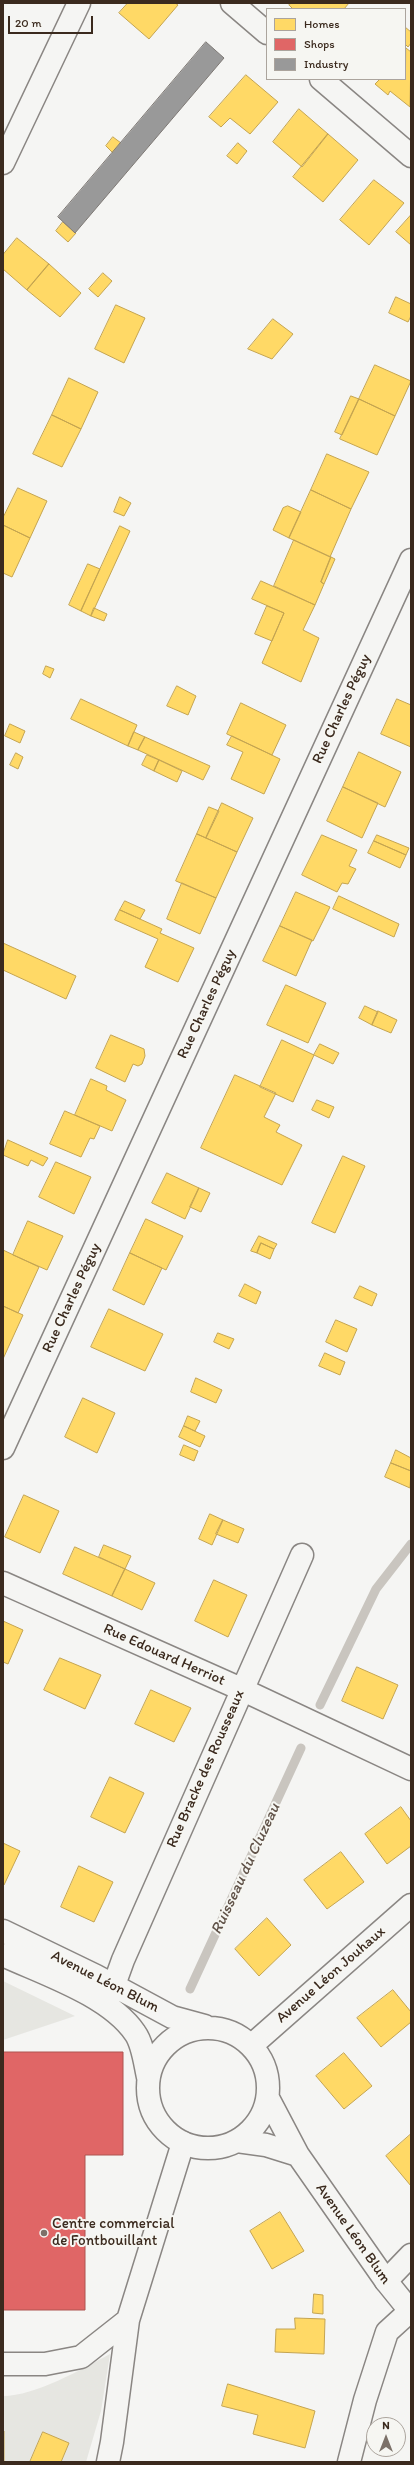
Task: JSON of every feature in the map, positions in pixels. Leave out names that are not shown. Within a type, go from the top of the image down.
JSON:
[{"type":"street","points":[[3,163],[79,3]]},
{"type":"street","points":[[232,3],[266,32]]},
{"type":"street","points":[[322,80],[411,156]]},
{"type":"street","name":"Rue Charles Péguy","points":[[3,1448],[411,560]]},
{"type":"street","name":"Rue Bracke des Rousseaux","points":[[114,1985],[241,1689],[302,1555]]},
{"type":"street","name":"Rue Edouard Herriot","points":[[3,1584],[241,1689],[411,1769]]},
{"type":"street","name":"Avenue Léon Jouhaux","points":[[252,2046],[411,1905]]},
{"type":"street","name":"Avenue Léon Blum","points":[[3,1931],[114,1985],[172,2017],[208,2027],[224,2029],[240,2036],[252,2046],[263,2061],[269,2079],[268,2098],[263,2115],[256,2125],[237,2141],[219,2147],[201,2148],[183,2143],[166,2132],[154,2116],[148,2097],[148,2077],[136,2034],[119,2015],[90,1996],[3,1955]]},
{"type":"street","name":"Avenue Léon Blum","points":[[148,2077],[155,2057],[169,2041],[188,2030],[208,2027]]},
{"type":"street","name":"Avenue Léon Blum","points":[[268,2098],[298,2155],[386,2282],[411,2312]]},
{"type":"street","name":"Avenue Léon Blum","points":[[237,2141],[266,2146],[298,2155]]},
{"type":"street","points":[[108,2462],[128,2320],[183,2143]]},
{"type":"street","points":[[386,2282],[411,2255]]},
{"type":"street","points":[[349,2462],[365,2400],[387,2332],[411,2312]]},
{"type":"street","points":[[3,2364],[46,2364],[81,2357],[128,2320]]},
{"type":"shaded area","points":[[3,1981],[75,2016],[3,2040]]},
{"type":"shaded area","points":[[110,2354],[101,2411],[86,2462],[61,2462],[69,2443],[43,2432],[30,2462],[4,2462],[3,2396],[16,2395],[44,2387]]},
{"type":"building: Homes","points":[[128,3],[175,3],[178,5],[149,39],[119,13]]},
{"type":"building: Homes","points":[[292,3],[349,3],[345,8],[292,8],[289,5]]},
{"type":"building: Homes","points":[[406,28],[411,32],[411,43],[408,47],[406,45]]},
{"type":"building: Homes","points":[[406,48],[411,52],[410,107],[390,91],[388,95],[375,84],[379,80],[406,80]]},
{"type":"building: Homes","points":[[246,75],[278,102],[250,134],[230,118],[221,127],[209,117]]},
{"type":"building: Homes","points":[[299,109],[328,134],[302,167],[273,142]]},
{"type":"building: Homes","points":[[328,134],[358,160],[323,202],[293,177]]},
{"type":"building: Homes","points":[[113,137],[121,143],[113,153],[106,146]]},
{"type":"building: Homes","points":[[238,143],[247,151],[237,164],[227,156]]},
{"type":"building: Homes","points":[[374,180],[404,203],[369,245],[340,220]]},
{"type":"building: Homes","points":[[411,215],[411,245],[396,232]]},
{"type":"building: Homes","points":[[63,222],[76,233],[68,242],[56,231]]},
{"type":"building: Homes","points":[[17,238],[49,264],[27,290],[3,269],[3,255]]},
{"type":"building: Homes","points":[[49,264],[81,293],[60,317],[27,290]]},
{"type":"building: Homes","points":[[103,273],[112,281],[98,297],[89,289]]},
{"type":"building: Homes","points":[[396,297],[411,304],[411,316],[408,322],[389,313]]},
{"type":"building: Homes","points":[[116,305],[145,318],[124,363],[95,349]]},
{"type":"building: Homes","points":[[273,319],[293,334],[272,359],[248,349]]},
{"type":"building: Homes","points":[[375,365],[411,381],[395,416],[359,399]]},
{"type":"building: Homes","points":[[69,378],[98,392],[81,429],[52,415]]},
{"type":"building: Homes","points":[[351,396],[359,399],[342,435],[335,432]]},
{"type":"building: Homes","points":[[359,399],[395,416],[377,455],[340,439]]},
{"type":"building: Homes","points":[[52,415],[81,429],[62,467],[33,454]]},
{"type":"building: Homes","points":[[327,454],[369,472],[351,509],[311,490]]},
{"type":"building: Homes","points":[[18,488],[47,501],[30,538],[3,525],[3,518]]},
{"type":"building: Homes","points":[[311,490],[351,509],[330,557],[289,538]]},
{"type":"building: Homes","points":[[120,497],[131,503],[124,516],[114,512]]},
{"type":"building: Homes","points":[[288,506],[301,512],[289,538],[273,530],[283,508]]},
{"type":"building: Homes","points":[[3,525],[30,538],[12,577],[3,573]]},
{"type":"building: Homes","points":[[120,526],[130,531],[91,616],[81,611]]},
{"type":"building: Homes","points":[[294,540],[331,557],[321,582],[324,584],[315,605],[274,586]]},
{"type":"building: Homes","points":[[331,557],[335,559],[324,584],[321,582]]},
{"type":"building: Homes","points":[[88,564],[100,569],[81,611],[69,605]]},
{"type":"building: Homes","points":[[261,581],[315,605],[303,630],[319,638],[301,682],[262,663],[284,613],[252,599]]},
{"type":"building: Homes","points":[[267,606],[284,613],[272,641],[255,634]]},
{"type":"building: Homes","points":[[94,608],[107,614],[104,621],[91,616]]},
{"type":"building: Homes","points":[[46,666],[54,669],[50,678],[43,674]]},
{"type":"building: Homes","points":[[177,686],[196,696],[188,715],[167,706]]},
{"type":"building: Homes","points":[[81,699],[137,725],[128,746],[71,719]]},
{"type":"building: Homes","points":[[397,699],[411,705],[411,747],[381,734]]},
{"type":"building: Homes","points":[[241,703],[286,725],[272,755],[227,734]]},
{"type":"building: Homes","points":[[10,724],[25,731],[20,743],[5,736]]},
{"type":"building: Homes","points":[[134,732],[145,737],[138,750],[128,746]]},
{"type":"building: Homes","points":[[232,736],[280,759],[264,794],[231,779],[243,752],[227,745]]},
{"type":"building: Homes","points":[[145,737],[210,766],[203,780],[138,750]]},
{"type":"building: Homes","points":[[359,752],[401,772],[385,807],[343,787]]},
{"type":"building: Homes","points":[[16,753],[23,757],[18,769],[10,765]]},
{"type":"building: Homes","points":[[147,755],[159,760],[154,771],[142,765]]},
{"type":"building: Homes","points":[[159,760],[182,771],[177,782],[154,771]]},
{"type":"building: Homes","points":[[343,787],[378,803],[362,838],[327,821]]},
{"type":"building: Homes","points":[[222,803],[253,818],[237,852],[206,838]]},
{"type":"building: Homes","points":[[209,807],[219,811],[206,838],[197,834]]},
{"type":"building: Homes","points":[[197,834],[237,852],[216,898],[176,881]]},
{"type":"building: Homes","points":[[322,835],[357,850],[349,866],[356,869],[348,884],[342,883],[337,892],[302,875]]},
{"type":"building: Homes","points":[[377,835],[409,848],[406,855],[374,841]]},
{"type":"building: Homes","points":[[374,841],[406,855],[400,868],[368,853]]},
{"type":"building: Homes","points":[[182,883],[216,898],[200,934],[167,919]]},
{"type":"building: Homes","points":[[296,892],[330,907],[313,941],[280,926]]},
{"type":"building: Homes","points":[[339,896],[399,924],[394,937],[333,909]]},
{"type":"building: Homes","points":[[125,901],[145,910],[140,919],[120,910]]},
{"type":"building: Homes","points":[[120,910],[162,929],[160,933],[194,948],[178,982],[145,967],[158,939],[115,920]]},
{"type":"building: Homes","points":[[280,926],[312,940],[296,976],[263,961]]},
{"type":"building: Homes","points":[[3,943],[76,976],[66,999],[3,970]]},
{"type":"building: Homes","points":[[286,985],[326,1003],[308,1043],[267,1025]]},
{"type":"building: Homes","points":[[365,1006],[378,1012],[372,1025],[359,1018]]},
{"type":"building: Homes","points":[[378,1011],[397,1020],[391,1033],[372,1025]]},
{"type":"building: Homes","points":[[111,1035],[144,1049],[145,1056],[142,1064],[138,1066],[133,1064],[125,1082],[96,1068]]},
{"type":"building: Homes","points":[[282,1040],[314,1055],[293,1102],[260,1087]]},
{"type":"building: Homes","points":[[320,1044],[339,1053],[333,1064],[314,1055]]},
{"type":"building: Homes","points":[[235,1075],[276,1093],[264,1117],[280,1125],[276,1132],[302,1145],[282,1185],[201,1148]]},
{"type":"building: Homes","points":[[91,1079],[107,1086],[106,1090],[126,1100],[112,1131],[75,1115]]},
{"type":"building: Homes","points":[[317,1100],[334,1107],[329,1118],[312,1110]]},
{"type":"building: Homes","points":[[65,1111],[100,1126],[94,1139],[90,1138],[81,1157],[50,1144]]},
{"type":"building: Homes","points":[[8,1140],[48,1158],[43,1166],[31,1160],[28,1166],[3,1155]]},
{"type":"building: Homes","points":[[343,1156],[365,1166],[335,1233],[312,1223]]},
{"type":"building: Homes","points":[[56,1162],[91,1177],[74,1214],[39,1197]]},
{"type":"building: Homes","points":[[167,1173],[199,1188],[185,1219],[152,1203]]},
{"type":"building: Homes","points":[[199,1188],[210,1193],[201,1212],[190,1207]]},
{"type":"building: Homes","points":[[146,1219],[183,1236],[166,1270],[130,1253]]},
{"type":"building: Homes","points":[[28,1221],[63,1236],[47,1270],[13,1255]]},
{"type":"building: Homes","points":[[259,1236],[277,1244],[274,1249],[261,1243],[257,1253],[251,1251]]},
{"type":"building: Homes","points":[[261,1243],[274,1249],[270,1259],[257,1253]]},
{"type":"building: Homes","points":[[3,1250],[39,1267],[18,1313],[3,1306]]},
{"type":"building: Homes","points":[[130,1253],[162,1268],[144,1305],[113,1290]]},
{"type":"building: Homes","points":[[245,1284],[261,1292],[256,1304],[239,1296]]},
{"type":"building: Homes","points":[[360,1286],[377,1294],[372,1306],[354,1298]]},
{"type":"building: Homes","points":[[3,1306],[23,1315],[3,1359]]},
{"type":"building: Homes","points":[[109,1309],[163,1334],[145,1371],[91,1347]]},
{"type":"building: Homes","points":[[336,1320],[357,1329],[347,1352],[326,1342]]},
{"type":"building: Homes","points":[[218,1333],[234,1339],[229,1349],[214,1342]]},
{"type":"building: Homes","points":[[325,1353],[345,1362],[340,1375],[319,1366]]},
{"type":"building: Homes","points":[[196,1378],[222,1390],[216,1403],[191,1392]]},
{"type":"building: Homes","points":[[83,1398],[115,1413],[97,1453],[65,1437]]},
{"type":"building: Homes","points":[[188,1416],[200,1421],[195,1431],[184,1426]]},
{"type":"building: Homes","points":[[184,1426],[205,1436],[200,1447],[179,1437]]},
{"type":"building: Homes","points":[[184,1445],[198,1451],[194,1461],[180,1455]]},
{"type":"building: Homes","points":[[396,1450],[411,1458],[411,1471],[391,1463]]},
{"type":"building: Homes","points":[[391,1463],[411,1471],[410,1488],[385,1477]]},
{"type":"building: Homes","points":[[24,1495],[59,1511],[40,1553],[5,1537]]},
{"type":"building: Homes","points":[[210,1514],[223,1520],[212,1545],[199,1539]]},
{"type":"building: Homes","points":[[223,1520],[244,1529],[238,1543],[216,1534]]},
{"type":"building: Homes","points":[[104,1545],[131,1556],[125,1569],[99,1557]]},
{"type":"building: Homes","points":[[75,1547],[125,1569],[112,1596],[63,1574]]},
{"type":"building: Homes","points":[[125,1569],[155,1583],[142,1610],[112,1596]]},
{"type":"building: Homes","points":[[214,1580],[247,1595],[228,1637],[195,1621]]},
{"type":"building: Homes","points":[[3,1621],[23,1630],[8,1664],[3,1662]]},
{"type":"building: Homes","points":[[60,1658],[101,1675],[85,1709],[44,1690]]},
{"type":"building: Homes","points":[[357,1667],[398,1685],[383,1719],[342,1701]]},
{"type":"building: Homes","points":[[151,1690],[191,1708],[174,1742],[135,1724]]},
{"type":"building: Homes","points":[[110,1777],[144,1793],[125,1833],[91,1817]]},
{"type":"building: Homes","points":[[401,1807],[411,1821],[411,1846],[387,1864],[365,1834]]},
{"type":"building: Homes","points":[[3,1843],[20,1851],[4,1885],[3,1885]]},
{"type":"building: Homes","points":[[341,1852],[364,1882],[327,1909],[304,1880]]},
{"type":"building: Homes","points":[[79,1866],[113,1882],[94,1922],[61,1907]]},
{"type":"building: Homes","points":[[267,1918],[291,1945],[259,1976],[235,1949]]},
{"type":"building: Homes","points":[[393,1990],[411,2012],[411,2022],[381,2047],[357,2018]]},
{"type":"building: Homes","points":[[344,2053],[372,2086],[344,2109],[316,2076]]},
{"type":"building: Homes","points":[[411,2134],[411,2186],[386,2156]]},
{"type":"building: Homes","points":[[280,2212],[304,2251],[272,2269],[250,2231]]},
{"type":"building: Homes","points":[[314,2294],[323,2295],[323,2314],[313,2313]]},
{"type":"building: Homes","points":[[295,2318],[325,2319],[324,2354],[275,2352],[276,2329],[295,2329]]},
{"type":"building: Homes","points":[[228,2384],[315,2411],[305,2448],[253,2434],[258,2415],[222,2406]]},
{"type":"building: Homes","points":[[4,2431],[4,2462],[3,2462]]},
{"type":"building: Homes","points":[[43,2432],[69,2443],[61,2462],[30,2462]]},
{"type":"building: Shops","name":"Centre commercial de Fontbouillant","points":[[3,2052],[123,2052],[123,2155],[85,2155],[85,2310],[3,2310]]},
{"type":"building: Industry","points":[[206,42],[224,58],[75,233],[58,217]]},
{"type":"waterway","name":"Ruisseau du Cluzeau","points":[[320,1705],[376,1589],[411,1544]]},
{"type":"waterway","name":"Ruisseau du Cluzeau","points":[[190,1989],[301,1748]]},
{"type":"place","name":"Centre commercial de Fontbouillant","points":[[44,2233]]}]
